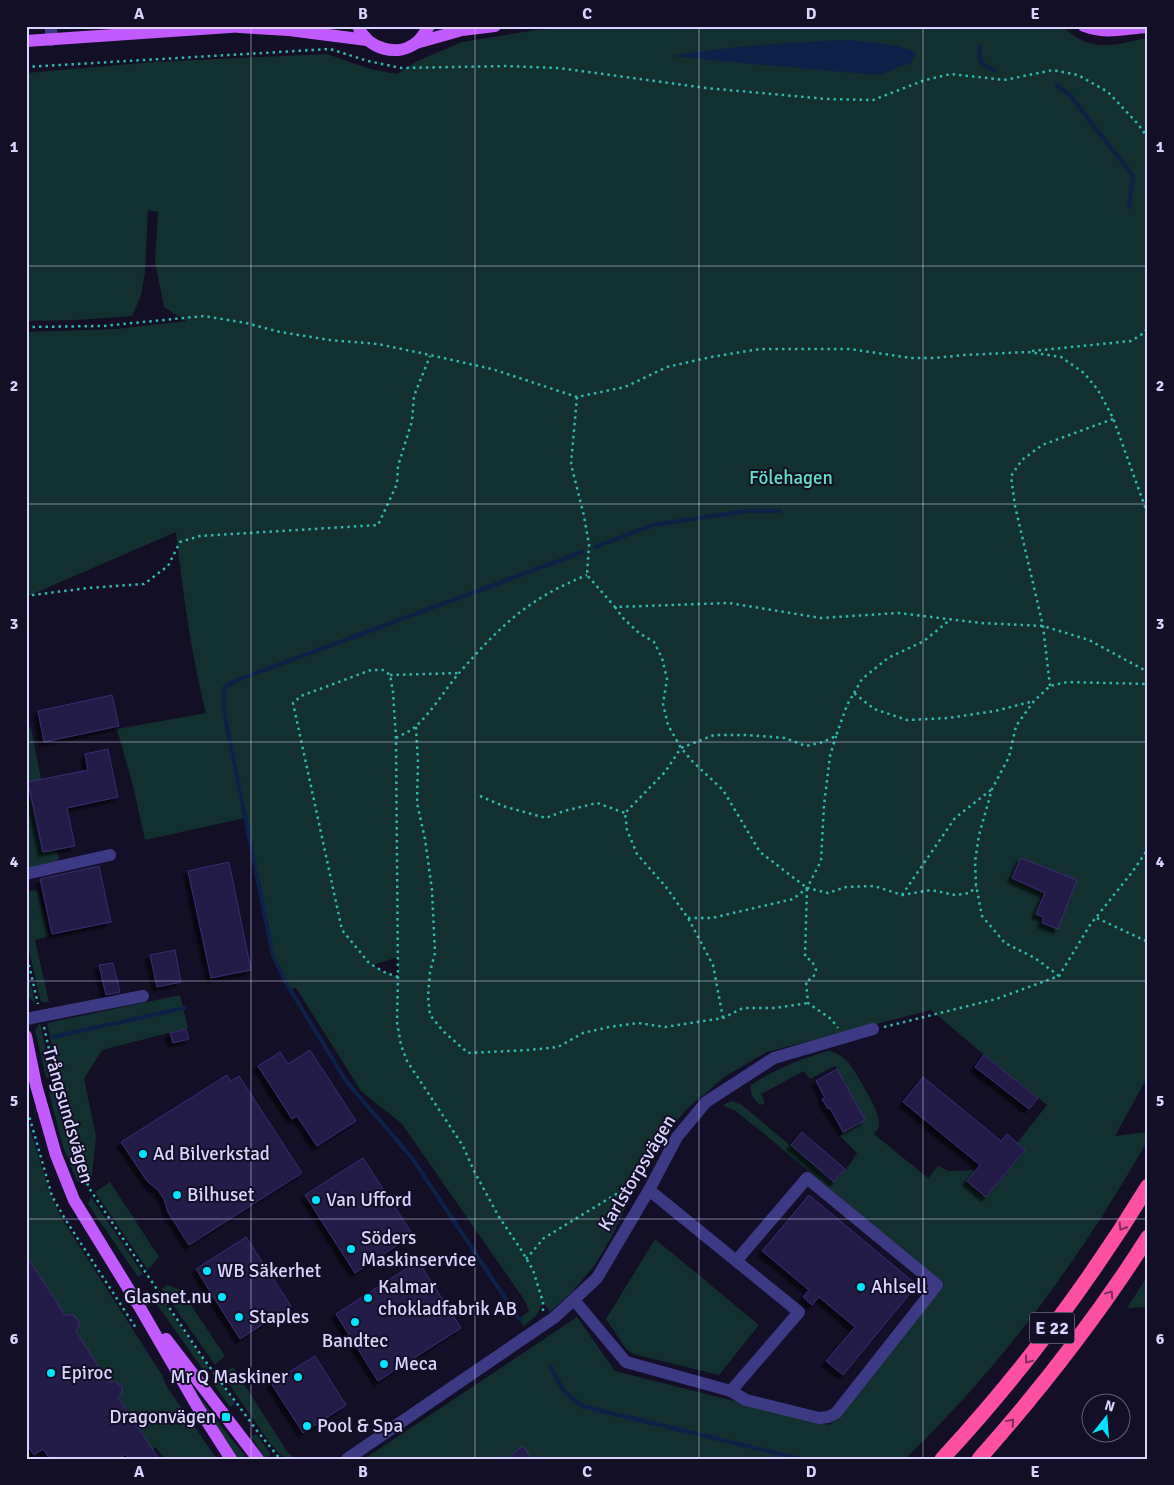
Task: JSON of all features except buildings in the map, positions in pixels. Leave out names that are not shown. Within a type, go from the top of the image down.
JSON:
[{"type":"highway","name":"E 22","points":[[942,1459],[980,1418],[1026,1362],[1079,1292],[1116,1238],[1148,1186]]},
{"type":"highway","name":"E 22","points":[[979,1459],[1045,1382],[1102,1306],[1148,1237]]},
{"type":"main road","points":[[289,30],[312,26]]},
{"type":"main road","points":[[416,43],[429,26]]},
{"type":"main road","points":[[355,27],[367,40],[378,47],[391,50],[404,49],[416,43],[462,30],[495,26]]},
{"type":"main road","points":[[1084,26],[1097,31],[1110,32],[1148,27]]},
{"type":"main road","points":[[26,42],[51,40],[93,32],[241,27],[289,30],[367,40]]},
{"type":"main road","name":"Trångsundsvägen","points":[[26,1036],[31,1086],[74,1200],[197,1406],[231,1459]]},
{"type":"main road","name":"Trångsundsvägen","points":[[139,1306],[258,1459]]},
{"type":"street","points":[[50,26],[51,40]]},
{"type":"street","points":[[26,874],[110,855]]},
{"type":"street","points":[[26,1019],[144,996]]},
{"type":"street","name":"Karlstorpsvägen","points":[[346,1459],[555,1318],[597,1278],[649,1190],[677,1137],[706,1102],[774,1058],[873,1029]]},
{"type":"street","points":[[574,1300],[626,1362],[731,1391],[746,1400],[818,1418],[828,1417],[836,1413],[937,1285],[808,1178],[736,1260]]},
{"type":"street","points":[[649,1190],[800,1312],[731,1391]]},
{"type":"path","points":[[26,67],[330,49],[368,61],[401,68],[507,66],[559,68],[706,88],[827,99],[873,100],[925,80],[951,74],[1004,80],[1053,70],[1078,76],[1108,92],[1138,124],[1148,138]]},
{"type":"path","points":[[26,327],[103,326],[204,316],[246,322],[280,332],[330,340],[378,344],[492,369],[577,397],[625,387],[667,368],[711,357],[760,349],[850,349],[911,358],[1028,352],[1131,341],[1148,327]]},
{"type":"path","points":[[1028,352],[1061,357],[1084,373],[1098,390],[1113,418],[1148,516]]},
{"type":"path","points":[[26,598],[33,595],[88,588],[144,584],[168,566],[180,542],[200,536],[378,525],[396,484],[398,466],[412,421],[414,396],[430,356]]},
{"type":"path","points":[[577,397],[571,464],[590,545],[587,575],[623,618],[639,633],[654,642],[662,658],[667,679],[663,704],[668,725],[681,748],[723,790],[760,852],[807,888],[828,893],[846,887],[874,886],[902,895],[931,890],[955,895],[970,893],[976,885]]},
{"type":"path","points":[[1050,686],[1043,626],[1015,506],[1011,476],[1022,460],[1042,445],[1113,418]]},
{"type":"path","points":[[396,738],[416,727],[460,673],[499,630],[527,606],[560,586],[587,575]]},
{"type":"path","points":[[615,607],[728,603],[821,618],[898,613],[1043,626],[1089,640],[1148,672]]},
{"type":"path","points":[[688,918],[712,918],[793,899],[807,888],[821,861],[824,805],[830,756],[846,705],[862,679],[888,658],[924,640],[951,619]]},
{"type":"path","points":[[398,977],[384,972],[369,963],[342,930],[293,703],[301,696],[371,670],[383,670],[390,675],[460,673]]},
{"type":"path","points":[[390,675],[396,738],[397,1022],[401,1045],[407,1061],[463,1146],[499,1217],[532,1270],[543,1302],[543,1326]]},
{"type":"path","points":[[1060,976],[1035,958],[1006,943],[982,916],[976,885],[975,862],[979,835],[992,789],[1008,757],[1016,726],[1034,701],[1050,686],[1067,682],[1148,684]]},
{"type":"path","points":[[854,693],[874,709],[907,720],[948,718],[995,711],[1034,701]]},
{"type":"path","points":[[416,727],[418,762],[417,803],[425,839],[432,890],[435,953],[430,972],[430,1015],[442,1031],[468,1053],[558,1047],[583,1033],[609,1026],[638,1023],[665,1027],[723,1018],[743,1008],[775,1008],[808,1003],[830,1019],[839,1029],[841,1037]]},
{"type":"path","points":[[625,813],[666,772],[681,748],[714,735],[785,738],[806,746],[824,742],[836,736]]},
{"type":"path","points":[[902,895],[955,818],[992,789]]},
{"type":"path","points":[[480,796],[506,807],[546,818],[564,811],[597,803],[625,813]]},
{"type":"path","points":[[625,813],[627,830],[637,854],[666,887],[688,918],[712,965],[723,1018]]},
{"type":"path","points":[[873,1029],[996,999],[1060,976],[1090,925],[1148,849]]},
{"type":"path","points":[[807,888],[805,956],[812,961],[816,970],[813,978],[806,981],[808,1003]]},
{"type":"path","points":[[1097,918],[1148,942]]},
{"type":"path","points":[[26,952],[68,1132],[89,1188],[203,1358],[280,1459]]},
{"type":"path","points":[[526,1259],[544,1238],[618,1193],[630,1188],[649,1190]]},
{"type":"path","points":[[272,1459],[277,1456]]},
{"type":"green space","name":"Fölehagen","points":[[606,26],[1062,26],[1084,41],[1098,45],[1148,38],[1148,1034],[1145,1040],[1148,1041],[1148,1076],[1115,1136],[1148,1132],[1148,1140],[1095,1227],[1038,1309],[975,1386],[905,1459],[364,1459],[577,1317],[615,1371],[830,1425],[944,1285],[762,1132],[734,1110],[723,1105],[732,1101],[742,1105],[834,1182],[857,1153],[840,1136],[843,1132],[864,1120],[835,1066],[810,1079],[804,1071],[761,1094],[765,1103],[761,1105],[753,1096],[751,1085],[769,1074],[808,1057],[828,1051],[834,1052],[848,1062],[871,1100],[879,1123],[874,1134],[928,1178],[938,1166],[949,1171],[976,1170],[967,1181],[986,1197],[1025,1150],[1017,1143],[1047,1105],[931,1010],[767,1052],[726,1076],[689,1107],[663,1136],[643,1170],[612,1236],[595,1265],[571,1293],[550,1312],[543,1302],[536,1316],[524,1326],[519,1319],[529,1311],[525,1301],[402,1124],[361,1091],[296,988],[290,989],[273,956],[245,818],[145,840],[134,790],[117,729],[206,713],[188,623],[176,532],[26,597],[26,332],[116,329],[186,321],[164,307],[155,262],[158,212],[148,210],[145,272],[141,296],[132,316],[26,321],[26,73],[153,62],[327,54],[370,69],[397,74],[417,61],[462,42],[536,30]],"holes":[[[398,957],[398,977],[384,972],[373,965]]]},
{"type":"green space","points":[[31,727],[41,779],[43,852],[56,850],[59,858],[56,862],[26,869],[26,728]]},
{"type":"green space","points":[[38,890],[49,936],[35,940],[49,1002],[41,1002],[26,937],[26,892]]},
{"type":"green space","points":[[26,964],[35,1002],[28,996],[26,991]]},
{"type":"green space","points":[[180,995],[188,1028],[102,1050],[84,1079],[96,1136],[92,1176],[89,1178],[73,1135],[60,1087],[47,1023]]},
{"type":"green space","points":[[40,1023],[51,1075],[46,1078],[35,1030]]},
{"type":"green space","points":[[53,1082],[64,1126],[84,1182],[82,1183],[77,1181],[62,1144],[47,1084]]},
{"type":"green space","points":[[26,1118],[46,1181],[62,1219],[162,1375],[167,1387],[217,1459],[164,1459],[156,1447],[149,1452],[146,1439],[118,1397],[122,1392],[121,1387],[116,1382],[109,1383],[75,1331],[79,1321],[73,1315],[66,1317],[26,1256]]},
{"type":"green space","points":[[110,1182],[159,1257],[148,1270],[95,1192]]},
{"type":"green space","points":[[91,1197],[143,1274],[138,1277],[88,1204]]},
{"type":"green space","points":[[655,1239],[759,1325],[719,1375],[633,1354],[626,1349],[606,1319]]},
{"type":"green space","points":[[1148,1275],[1148,1307],[1127,1308]]},
{"type":"green space","points":[[167,1285],[181,1290],[225,1356],[215,1365],[162,1289]]},
{"type":"green space","points":[[159,1296],[209,1368],[204,1371],[153,1299]]},
{"type":"green space","points":[[233,1367],[288,1453],[297,1459],[283,1456],[274,1448],[222,1374]]},
{"type":"green space","points":[[217,1378],[235,1403],[230,1407],[212,1382]]},
{"type":"green space","points":[[200,1397],[248,1459],[237,1459],[198,1398]]},
{"type":"green space","points":[[256,1434],[270,1453],[266,1459],[251,1437]]},
{"type":"water","points":[[851,40],[893,45],[916,52],[912,62],[879,75],[671,56],[761,45]]},
{"type":"waterway","points":[[979,47],[981,63],[995,71]]},
{"type":"waterway","points":[[1056,85],[1069,94],[1133,176],[1129,207]]},
{"type":"waterway","points":[[595,547],[653,525],[746,511],[780,511]]},
{"type":"waterway","points":[[519,1319],[412,1158],[346,1081],[285,981],[273,956],[224,711],[224,688],[235,681],[582,552]]},
{"type":"waterway","points":[[53,1037],[184,1008]]},
{"type":"waterway","points":[[550,1367],[564,1391],[582,1406],[800,1459]]},
{"type":"place","name":"Ad Bilverkstad","points":[[143,1154]]},
{"type":"place","name":"Bilhuset","points":[[177,1195]]},
{"type":"place","name":"Van Ufford","points":[[316,1200]]},
{"type":"place","name":"Söders Maskinservice","points":[[351,1249]]},
{"type":"place","name":"WB Säkerhet","points":[[207,1271]]},
{"type":"place","name":"Ahlsell","points":[[861,1287]]},
{"type":"place","name":"Glasnet.nu","points":[[222,1297]]},
{"type":"place","name":"Kalmar chokladfabrik AB","points":[[368,1298]]},
{"type":"place","name":"Staples","points":[[239,1317]]},
{"type":"place","name":"Bandtec","points":[[355,1322]]},
{"type":"place","name":"Meca","points":[[384,1364]]},
{"type":"place","name":"Epiroc","points":[[51,1373]]},
{"type":"place","name":"Mr Q Maskiner","points":[[298,1377]]},
{"type":"place","name":"Dragonvägen","points":[[226,1417]]},
{"type":"place","name":"Pool & Spa","points":[[307,1426]]}]
